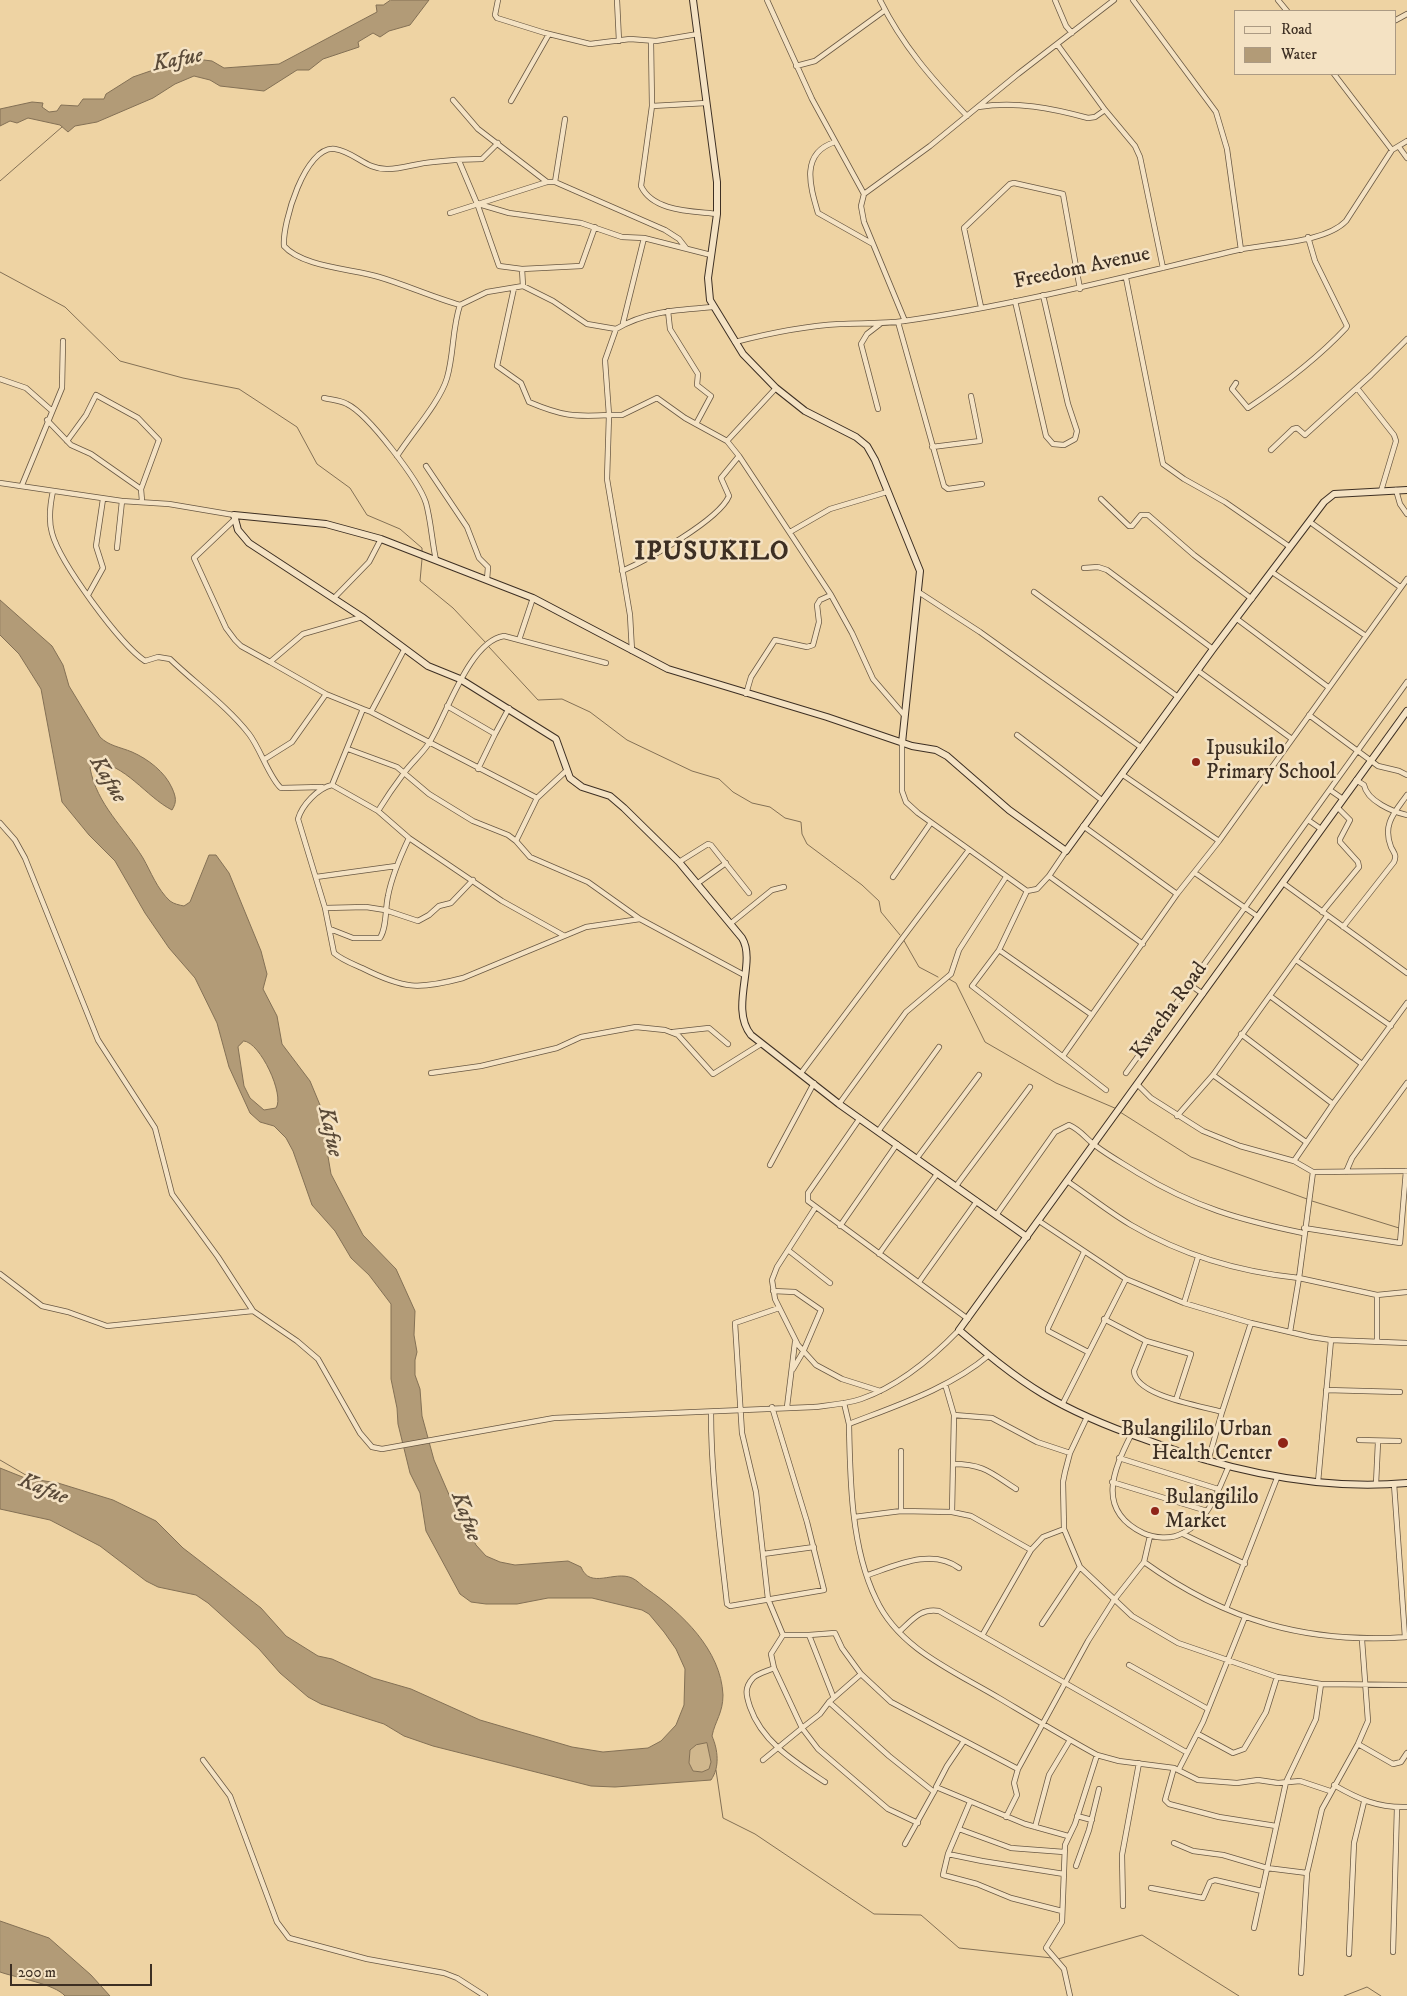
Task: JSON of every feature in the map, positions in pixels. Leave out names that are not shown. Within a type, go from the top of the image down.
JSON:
[{"type":"street","points":[[498,0],[496,17],[590,44],[641,38],[651,42],[698,34]]},
{"type":"street","points":[[617,0],[619,41]]},
{"type":"street","points":[[694,0],[717,182],[717,214],[708,284],[714,308],[743,354],[776,388],[805,410],[867,446],[918,562],[920,571],[920,594],[904,714],[901,778],[904,798],[930,824],[1006,877],[1027,891],[1037,889],[1049,876],[1083,826],[1123,775],[1212,649],[1237,619],[1329,497],[1407,490]]},
{"type":"street","points":[[767,0],[796,66],[864,194]]},
{"type":"street","points":[[880,0],[884,11],[901,38],[936,85],[967,116]]},
{"type":"street","points":[[1055,0],[1066,26],[1072,33]]},
{"type":"street","points":[[905,321],[862,214],[861,206],[864,194],[967,116],[1114,0]]},
{"type":"street","points":[[1133,0],[1216,112],[1226,149],[1241,250]]},
{"type":"street","points":[[796,66],[815,61],[884,11]]},
{"type":"street","points":[[511,101],[550,34]]},
{"type":"street","points":[[651,42],[652,106],[642,173],[643,189],[649,196],[669,207],[717,214]]},
{"type":"street","points":[[1057,44],[1105,110],[1135,146],[1140,156],[1163,268]]},
{"type":"street","points":[[1335,75],[1392,150],[1407,141]]},
{"type":"street","points":[[453,100],[478,129],[547,182]]},
{"type":"street","points":[[652,106],[706,102]]},
{"type":"street","points":[[978,107],[997,104],[1038,106],[1088,118],[1097,116],[1105,110]]},
{"type":"street","points":[[555,182],[564,120]]},
{"type":"street","points":[[835,142],[820,148],[812,165],[811,191],[818,213],[873,244]]},
{"type":"street","points":[[460,305],[378,276],[334,268],[299,256],[286,248],[284,243],[288,220],[302,175],[307,166],[323,153],[336,149],[378,169],[485,158],[498,143]]},
{"type":"street","points":[[1399,147],[1407,158]]},
{"type":"street","name":"Freedom Avenue","points":[[735,342],[774,332],[839,324],[898,322],[1015,301],[1080,289],[1241,250],[1329,233],[1338,229],[1346,221],[1392,150]]},
{"type":"street","points":[[459,161],[480,205],[497,264],[503,267],[522,269],[581,266],[594,227]]},
{"type":"street","points":[[450,214],[547,182],[555,182],[666,230],[679,239],[686,248]]},
{"type":"street","points":[[981,307],[964,228],[1010,184],[1014,183],[1063,194],[1080,289]]},
{"type":"street","points":[[480,205],[509,213],[571,221],[622,237],[644,238],[711,255]]},
{"type":"street","points":[[1236,383],[1232,389],[1248,408],[1309,364],[1347,326],[1315,261],[1308,237]]},
{"type":"street","points":[[623,323],[644,238]]},
{"type":"street","points":[[522,269],[523,286]]},
{"type":"street","points":[[1126,278],[1163,464],[1184,479],[1226,502],[1290,547]]},
{"type":"street","points":[[397,456],[436,400],[447,379],[455,319],[460,305],[487,292],[523,286],[553,301],[587,324],[616,328]]},
{"type":"street","points":[[514,288],[497,366],[520,383],[526,391],[527,399],[564,415],[622,415],[657,398],[696,424],[727,441],[739,456],[831,595],[852,633],[870,674],[904,714]]},
{"type":"street","points":[[1015,301],[1046,436],[1053,444],[1064,445],[1075,439],[1077,431],[1068,404],[1043,295]]},
{"type":"street","points":[[632,651],[632,631],[607,479],[609,415],[605,360],[616,328],[623,323],[640,316],[668,311],[714,308]]},
{"type":"street","points":[[668,311],[670,328],[698,374],[697,385],[711,396],[696,424]]},
{"type":"street","points":[[898,322],[932,447],[946,489],[982,484]]},
{"type":"street","points":[[878,409],[860,344],[867,334],[881,323]]},
{"type":"street","points":[[1271,450],[1293,429],[1297,428],[1304,435],[1357,388],[1407,339]]},
{"type":"street","points":[[22,485],[63,384],[63,341]]},
{"type":"street","points":[[0,379],[26,388],[51,410]]},
{"type":"street","points":[[727,441],[776,388]]},
{"type":"street","points":[[1357,388],[1394,435],[1395,444],[1381,491]]},
{"type":"street","points":[[67,441],[86,415],[96,395],[122,411],[136,416],[159,440],[141,489],[142,501]]},
{"type":"street","points":[[932,447],[980,441],[970,396]]},
{"type":"street","points":[[324,398],[351,406],[376,428],[397,456],[425,500],[436,560]]},
{"type":"street","points":[[47,420],[67,441],[91,454],[141,489]]},
{"type":"street","points":[[622,571],[656,555],[716,512],[729,496],[721,478],[739,456]]},
{"type":"street","points":[[426,466],[467,526],[479,558],[488,567],[487,580]]},
{"type":"street","points":[[0,483],[122,501],[142,501],[235,517],[326,524],[381,539],[436,560],[460,572],[487,580],[533,598],[668,670],[827,717],[902,743],[936,750],[947,756],[1009,810],[1066,850]]},
{"type":"street","points":[[1396,490],[1400,504],[1407,514]]},
{"type":"street","points":[[53,491],[49,518],[52,534],[61,554],[88,595],[142,659],[148,661],[162,657],[170,659],[238,720],[265,759],[275,782],[281,788],[332,785],[378,811],[409,838],[502,901],[564,935]]},
{"type":"street","points":[[790,532],[830,509],[887,492]]},
{"type":"street","points":[[88,595],[103,568],[96,546],[103,498]]},
{"type":"street","points":[[1100,499],[1129,526],[1132,526],[1141,515],[1148,515],[1194,555],[1252,599]]},
{"type":"street","points":[[117,548],[122,501]]},
{"type":"street","points":[[235,517],[241,534],[249,543],[362,617],[428,666],[460,679],[556,739],[566,771],[577,784],[600,791],[617,801],[698,883],[746,944],[743,1022],[745,1028],[761,1044],[839,1104],[879,1130],[937,1174],[997,1214],[1027,1237]]},
{"type":"street","points":[[235,517],[194,558],[231,634],[240,646],[326,694],[370,712],[428,744],[537,798]]},
{"type":"street","points":[[1310,522],[1400,587]]},
{"type":"street","points":[[334,598],[369,562],[381,539]]},
{"type":"street","points":[[1084,568],[1098,567],[1107,570],[1212,649]]},
{"type":"street","points":[[1272,572],[1366,636]]},
{"type":"street","points":[[1063,1056],[1177,894],[1219,841],[1407,579]]},
{"type":"street","points":[[1034,592],[1178,697]]},
{"type":"street","points":[[920,594],[980,632],[1142,748]]},
{"type":"street","points":[[746,694],[751,677],[775,640],[807,647],[813,645],[820,622],[817,605],[820,600],[831,595]]},
{"type":"street","points":[[519,640],[533,598]]},
{"type":"street","points":[[270,662],[303,634],[341,625],[362,617]]},
{"type":"street","points":[[1237,619],[1328,687]]},
{"type":"street","points":[[378,811],[404,773],[428,744],[460,679],[471,662],[494,640],[504,636],[606,663]]},
{"type":"street","points":[[370,712],[404,650]]},
{"type":"street","points":[[1197,670],[1292,738]]},
{"type":"street","points":[[1126,1073],[1407,682]]},
{"type":"street","points":[[265,759],[292,742],[326,694]]},
{"type":"street","points":[[447,706],[495,734]]},
{"type":"street","points":[[478,769],[509,708]]},
{"type":"street","points":[[332,785],[363,710]]},
{"type":"street","name":"Kwacha Road","points":[[959,1330],[1356,780],[1404,719],[1407,711]]},
{"type":"street","points":[[1310,715],[1371,761],[1379,766],[1399,771],[1407,776]]},
{"type":"street","points":[[1017,735],[1103,801]]},
{"type":"street","points":[[348,749],[389,762],[429,794],[473,821],[500,831],[516,841],[530,857],[588,882],[640,919],[744,975]]},
{"type":"street","points":[[516,841],[537,798],[566,771]]},
{"type":"street","points":[[1123,775],[1219,841]]},
{"type":"street","points":[[1356,780],[1364,785],[1366,792],[1393,812],[1407,815]]},
{"type":"street","points":[[322,787],[303,809],[298,819],[325,908],[332,948],[338,956],[388,981],[412,986],[463,978],[586,927],[640,919]]},
{"type":"street","points":[[1330,790],[1343,799]]},
{"type":"street","points":[[1343,927],[1394,862],[1395,854],[1388,831],[1393,812],[1407,795]]},
{"type":"street","points":[[1322,912],[1359,867],[1358,862],[1340,842],[1350,820],[1337,807]]},
{"type":"street","points":[[1308,820],[1321,829]]},
{"type":"street","points":[[0,823],[15,840],[25,858],[98,1040],[155,1128],[172,1194],[218,1257],[253,1311],[297,1341],[318,1359],[360,1433],[372,1447],[382,1450],[554,1418],[711,1412],[787,1406],[814,1407],[844,1403],[880,1390],[928,1361],[959,1330],[1042,1394],[1087,1417],[1131,1435],[1228,1468],[1278,1478],[1318,1482],[1407,1483]]},
{"type":"street","points":[[893,877],[930,824]]},
{"type":"street","points":[[1083,826],[1177,894]]},
{"type":"street","points":[[330,929],[353,938],[378,939],[383,933],[385,910],[396,866],[409,838]]},
{"type":"street","points":[[679,862],[708,844],[716,849],[749,893]]},
{"type":"street","points":[[801,1073],[968,850]]},
{"type":"street","points":[[698,883],[726,863]]},
{"type":"street","points":[[316,877],[396,866]]},
{"type":"street","points":[[1195,873],[1257,916]]},
{"type":"street","points":[[1049,876],[1143,944]]},
{"type":"street","points":[[839,1104],[906,1012],[948,977],[959,950],[1006,877]]},
{"type":"street","points":[[325,908],[366,907],[385,910],[413,920],[423,920],[439,906],[451,903],[473,880]]},
{"type":"street","points":[[1283,882],[1407,973]]},
{"type":"street","points":[[730,924],[772,890],[784,887]]},
{"type":"street","points":[[1027,891],[999,950],[973,987],[1106,1090]]},
{"type":"street","points":[[1177,1116],[1212,1075],[1327,916]]},
{"type":"street","points":[[999,950],[1092,1015]]},
{"type":"street","points":[[1296,960],[1391,1026]]},
{"type":"street","points":[[1189,984],[1203,994]]},
{"type":"street","points":[[1270,996],[1362,1064]]},
{"type":"street","points":[[1294,1161],[1333,1104],[1407,1004]]},
{"type":"street","points":[[431,1073],[471,1068],[515,1059],[557,1048],[581,1037],[636,1027],[672,1032],[709,1028],[728,1044]]},
{"type":"street","points":[[672,1032],[713,1074],[761,1044]]},
{"type":"street","points":[[1241,1034],[1333,1104]]},
{"type":"street","points":[[879,1130],[939,1047]]},
{"type":"street","points":[[917,1158],[979,1075]]},
{"type":"street","points":[[1212,1075],[1306,1142]]},
{"type":"street","points":[[770,1165],[814,1083]]},
{"type":"street","points":[[1346,1172],[1352,1158],[1407,1083]]},
{"type":"street","points":[[1137,1084],[1151,1098],[1203,1131],[1240,1146],[1294,1161],[1313,1172],[1405,1171]]},
{"type":"street","points":[[956,1186],[1030,1087]]},
{"type":"street","points":[[861,1118],[808,1193],[808,1201],[814,1208],[968,1319]]},
{"type":"street","points":[[997,1214],[1055,1132],[1063,1126],[1069,1125],[1080,1131],[1094,1145],[1168,1190],[1198,1205],[1251,1222],[1407,1244]]},
{"type":"street","points":[[840,1226],[897,1144]]},
{"type":"street","points":[[1400,1243],[1407,1164]]},
{"type":"street","points":[[1290,1332],[1303,1230],[1312,1188],[1313,1172]]},
{"type":"street","points":[[879,1254],[937,1174]]},
{"type":"street","points":[[1068,1181],[1130,1225],[1198,1257],[1260,1274],[1298,1278],[1377,1295],[1407,1292]]},
{"type":"street","points":[[919,1282],[977,1201]]},
{"type":"street","points":[[814,1208],[773,1275],[773,1291],[779,1308],[795,1340],[803,1352],[816,1364],[834,1375],[880,1390]]},
{"type":"street","points":[[1039,1221],[1126,1279],[1184,1303],[1251,1323],[1331,1340],[1407,1343]]},
{"type":"street","points":[[788,1250],[830,1283]]},
{"type":"street","points":[[1084,1252],[1048,1328],[1048,1332],[1088,1352]]},
{"type":"street","points":[[1184,1303],[1198,1257]]},
{"type":"street","points":[[0,1274],[42,1306],[68,1312],[107,1326],[253,1311]]},
{"type":"street","points":[[1062,1405],[1104,1319],[1126,1279]]},
{"type":"street","points":[[773,1291],[795,1292],[821,1310],[803,1352],[793,1369]]},
{"type":"street","points":[[1377,1295],[1377,1342]]},
{"type":"street","points":[[779,1308],[735,1322],[742,1433],[756,1492],[768,1599],[783,1635]]},
{"type":"street","points":[[1104,1319],[1146,1341],[1191,1354],[1176,1400]]},
{"type":"street","points":[[1208,1461],[1251,1323]]},
{"type":"street","points":[[787,1406],[793,1369],[795,1340]]},
{"type":"street","points":[[1318,1482],[1331,1340]]},
{"type":"street","points":[[1146,1341],[1134,1371],[1136,1378],[1148,1390],[1176,1400],[1222,1412]]},
{"type":"street","points":[[849,1424],[945,1384],[976,1366],[989,1355]]},
{"type":"street","points":[[945,1384],[954,1415],[952,1512]]},
{"type":"street","points":[[1326,1390],[1400,1392]]},
{"type":"street","points":[[844,1403],[849,1424],[854,1517],[868,1575],[880,1606],[914,1646],[940,1665],[1097,1755],[1177,1769],[1198,1780],[1237,1783],[1258,1780],[1300,1781],[1330,1791]]},
{"type":"street","points":[[711,1412],[711,1452],[727,1604],[730,1606],[824,1590],[814,1547],[772,1407]]},
{"type":"street","points":[[954,1415],[992,1418],[1037,1442],[1070,1453]]},
{"type":"street","points":[[1087,1417],[1070,1453],[1063,1482],[1064,1529],[1080,1567],[1132,1616],[1178,1643],[1277,1677],[1321,1684],[1407,1685]]},
{"type":"street","points":[[1131,1435],[1119,1458],[1112,1482],[1114,1502],[1119,1516],[1126,1524],[1150,1536],[1167,1538],[1183,1534],[1207,1511],[1228,1468]]},
{"type":"street","points":[[1359,1440],[1378,1442],[1399,1441]]},
{"type":"street","points":[[1376,1484],[1378,1442]]},
{"type":"street","points":[[901,1451],[901,1511]]},
{"type":"street","points":[[1119,1458],[1218,1489]]},
{"type":"street","points":[[953,1464],[981,1466],[1016,1489]]},
{"type":"street","points":[[1226,1609],[1278,1478]]},
{"type":"street","points":[[1112,1482],[1207,1511]]},
{"type":"street","points":[[1144,1562],[1192,1594],[1245,1617],[1299,1632],[1362,1640],[1406,1637],[1394,1484]]},
{"type":"street","points":[[854,1517],[901,1511],[952,1512],[971,1516],[1031,1550]]},
{"type":"street","points":[[983,1634],[1031,1550],[1044,1537],[1064,1529]]},
{"type":"street","points":[[1183,1534],[1245,1564]]},
{"type":"street","points":[[1006,1817],[1017,1795],[1014,1783],[1018,1769],[1065,1682],[1114,1600],[1144,1562],[1150,1536]]},
{"type":"street","points":[[763,1554],[814,1547]]},
{"type":"street","points":[[868,1575],[900,1564],[925,1559],[949,1561],[959,1568]]},
{"type":"street","points":[[1042,1624],[1080,1567]]},
{"type":"street","points":[[900,1631],[919,1613],[931,1610],[939,1611],[983,1634],[1186,1752]]},
{"type":"street","points":[[1245,1617],[1198,1734],[1177,1769],[1165,1800],[1169,1804],[1219,1817],[1276,1826]]},
{"type":"street","points":[[783,1635],[835,1633],[842,1648],[861,1674],[891,1702],[1018,1769]]},
{"type":"street","points":[[783,1635],[771,1654],[774,1668],[802,1728],[818,1749],[888,1809],[918,1823]]},
{"type":"street","points":[[810,1635],[833,1696]]},
{"type":"street","points":[[1301,1973],[1308,1873],[1322,1808],[1358,1744],[1368,1721],[1362,1640]]},
{"type":"street","points":[[1129,1665],[1208,1709]]},
{"type":"street","points":[[774,1668],[755,1676],[745,1692],[758,1728],[778,1748],[825,1782]]},
{"type":"street","points":[[763,1760],[816,1718],[833,1696],[861,1674]]},
{"type":"street","points":[[1198,1734],[1232,1753],[1244,1748],[1266,1712],[1277,1677]]},
{"type":"street","points":[[1254,1928],[1286,1782],[1316,1719],[1321,1684]]},
{"type":"street","points":[[829,1702],[889,1756],[935,1789],[1035,1828],[1068,1836]]},
{"type":"street","points":[[1035,1828],[1047,1781],[1070,1740]]},
{"type":"street","points":[[905,1844],[947,1766],[964,1741]]},
{"type":"street","points":[[1358,1744],[1393,1764],[1401,1762],[1407,1753]]},
{"type":"street","points":[[1070,1996],[1064,1969],[1046,1948],[1062,1922],[1064,1852],[1068,1836],[1078,1816],[1097,1755]]},
{"type":"street","points":[[203,1760],[230,1796],[242,1821],[277,1922],[289,1938],[367,1959],[444,1973],[457,1978],[485,1996]]},
{"type":"street","points":[[1123,1906],[1122,1854],[1139,1763]]},
{"type":"street","points":[[1334,1785],[1364,1802],[1407,1807]]},
{"type":"street","points":[[1076,1866],[1092,1820],[1099,1789]]},
{"type":"street","points":[[970,1802],[948,1854],[942,1873],[944,1876],[977,1884],[1011,1898],[1062,1911]]},
{"type":"street","points":[[1349,1954],[1354,1843],[1364,1802]]},
{"type":"street","points":[[1393,1952],[1396,1807]]},
{"type":"street","points":[[1078,1816],[1092,1820]]},
{"type":"street","points":[[959,1829],[1011,1848],[1064,1852]]},
{"type":"street","points":[[1174,1844],[1193,1851],[1224,1855],[1267,1868],[1308,1873]]},
{"type":"street","points":[[948,1854],[1064,1874]]},
{"type":"street","points":[[1151,1888],[1204,1898],[1210,1882],[1215,1880],[1262,1891]]},
{"type":"shaded area","points":[[707,1743],[711,1762],[709,1769],[702,1772],[693,1771],[689,1763],[690,1750],[696,1745]]},
{"type":"water","points":[[391,0],[429,0],[410,25],[389,31],[380,37],[373,33],[358,42],[359,47],[323,59],[309,70],[297,70],[264,91],[220,86],[210,80],[194,76],[175,84],[153,98],[97,122],[75,126],[68,132],[60,125],[28,118],[17,123],[10,121],[0,126],[0,109],[32,102],[43,103],[42,107],[49,112],[57,111],[61,105],[78,106],[83,99],[104,99],[106,94],[133,77],[188,58],[212,61],[224,68],[279,64],[377,12],[376,5],[383,5]]},
{"type":"water","name":"Kafue","points":[[0,600],[52,646],[63,665],[69,686],[100,737],[111,744],[144,758],[160,771],[169,782],[175,799],[172,810],[116,768],[94,762],[90,768],[105,805],[136,847],[165,896],[172,902],[184,906],[190,902],[209,855],[216,855],[229,873],[261,951],[267,974],[263,989],[277,1016],[282,1044],[310,1081],[325,1117],[325,1139],[331,1174],[363,1235],[396,1269],[415,1311],[414,1335],[417,1352],[415,1375],[420,1389],[422,1416],[434,1460],[450,1497],[476,1545],[486,1556],[500,1562],[515,1565],[568,1561],[581,1567],[585,1574],[590,1577],[625,1576],[632,1578],[686,1621],[707,1648],[721,1679],[723,1701],[712,1736],[716,1747],[717,1764],[711,1780],[615,1787],[591,1786],[433,1746],[404,1736],[384,1724],[321,1704],[308,1697],[280,1673],[259,1649],[208,1603],[196,1595],[158,1587],[146,1581],[100,1546],[50,1520],[0,1509],[0,1468],[25,1478],[58,1483],[113,1500],[156,1521],[183,1548],[261,1608],[286,1636],[318,1656],[332,1659],[373,1678],[411,1689],[480,1720],[572,1747],[603,1752],[648,1748],[661,1741],[676,1725],[684,1705],[685,1669],[676,1649],[664,1632],[649,1614],[642,1610],[592,1598],[548,1598],[517,1604],[486,1604],[471,1602],[460,1594],[426,1531],[420,1493],[410,1473],[398,1424],[391,1379],[391,1304],[369,1275],[351,1258],[335,1231],[312,1205],[293,1151],[286,1138],[274,1126],[260,1122],[250,1113],[229,1067],[217,1023],[195,978],[169,948],[145,913],[115,861],[89,835],[62,802],[41,689],[19,654],[0,635]],"holes":[[[244,1041],[257,1050],[264,1059],[277,1092],[278,1101],[276,1108],[264,1110],[250,1098],[244,1086],[238,1047]],[[707,1743],[711,1762],[709,1769],[702,1772],[693,1771],[689,1763],[690,1750],[696,1745]]]},
{"type":"water","points":[[0,1921],[49,1938],[91,1975],[110,1996],[65,1996],[45,1985],[0,1972]]},
{"type":"waterway","points":[[0,181],[62,127]]},
{"type":"waterway","points":[[0,272],[65,307],[120,361],[183,378],[239,389],[297,427],[317,464],[350,488],[367,515],[400,529],[422,548],[422,552]]},
{"type":"waterway","points":[[422,559],[420,581],[453,608],[486,643]]},
{"type":"waterway","points":[[489,647],[538,700],[562,699],[590,712],[627,740],[692,771],[719,779],[733,792],[752,803],[770,807],[785,818],[801,822],[802,834],[807,844],[862,885],[879,901],[881,912],[900,935]]},
{"type":"waterway","points":[[903,939],[919,967],[938,977]]},
{"type":"waterway","points":[[949,979],[956,983],[985,1042],[1056,1083],[1117,1109]]},
{"type":"waterway","points":[[1120,1112],[1191,1157],[1307,1199]]},
{"type":"waterway","points":[[1312,1201],[1399,1228]]},
{"type":"waterway","name":"Kafue","points":[[0,1460],[36,1481]]},
{"type":"waterway","points":[[716,1770],[723,1818],[755,1834],[874,1914],[921,1915],[959,1948],[1052,1958]]},
{"type":"waterway","points":[[1058,1959],[1142,1935],[1239,1996]]},
{"type":"waterway","points":[[1344,1996],[1367,1987],[1381,1996]]},
{"type":"place","name":"Ipusukilo Primary School","points":[[1196,762]]},
{"type":"place","name":"Bulangililo Urban Health Center","points":[[1283,1443]]},
{"type":"place","name":"Bulangililo Market","points":[[1155,1511]]},
{"type":"district","name":"IPUSUKILO","points":[[712,554]]}]
